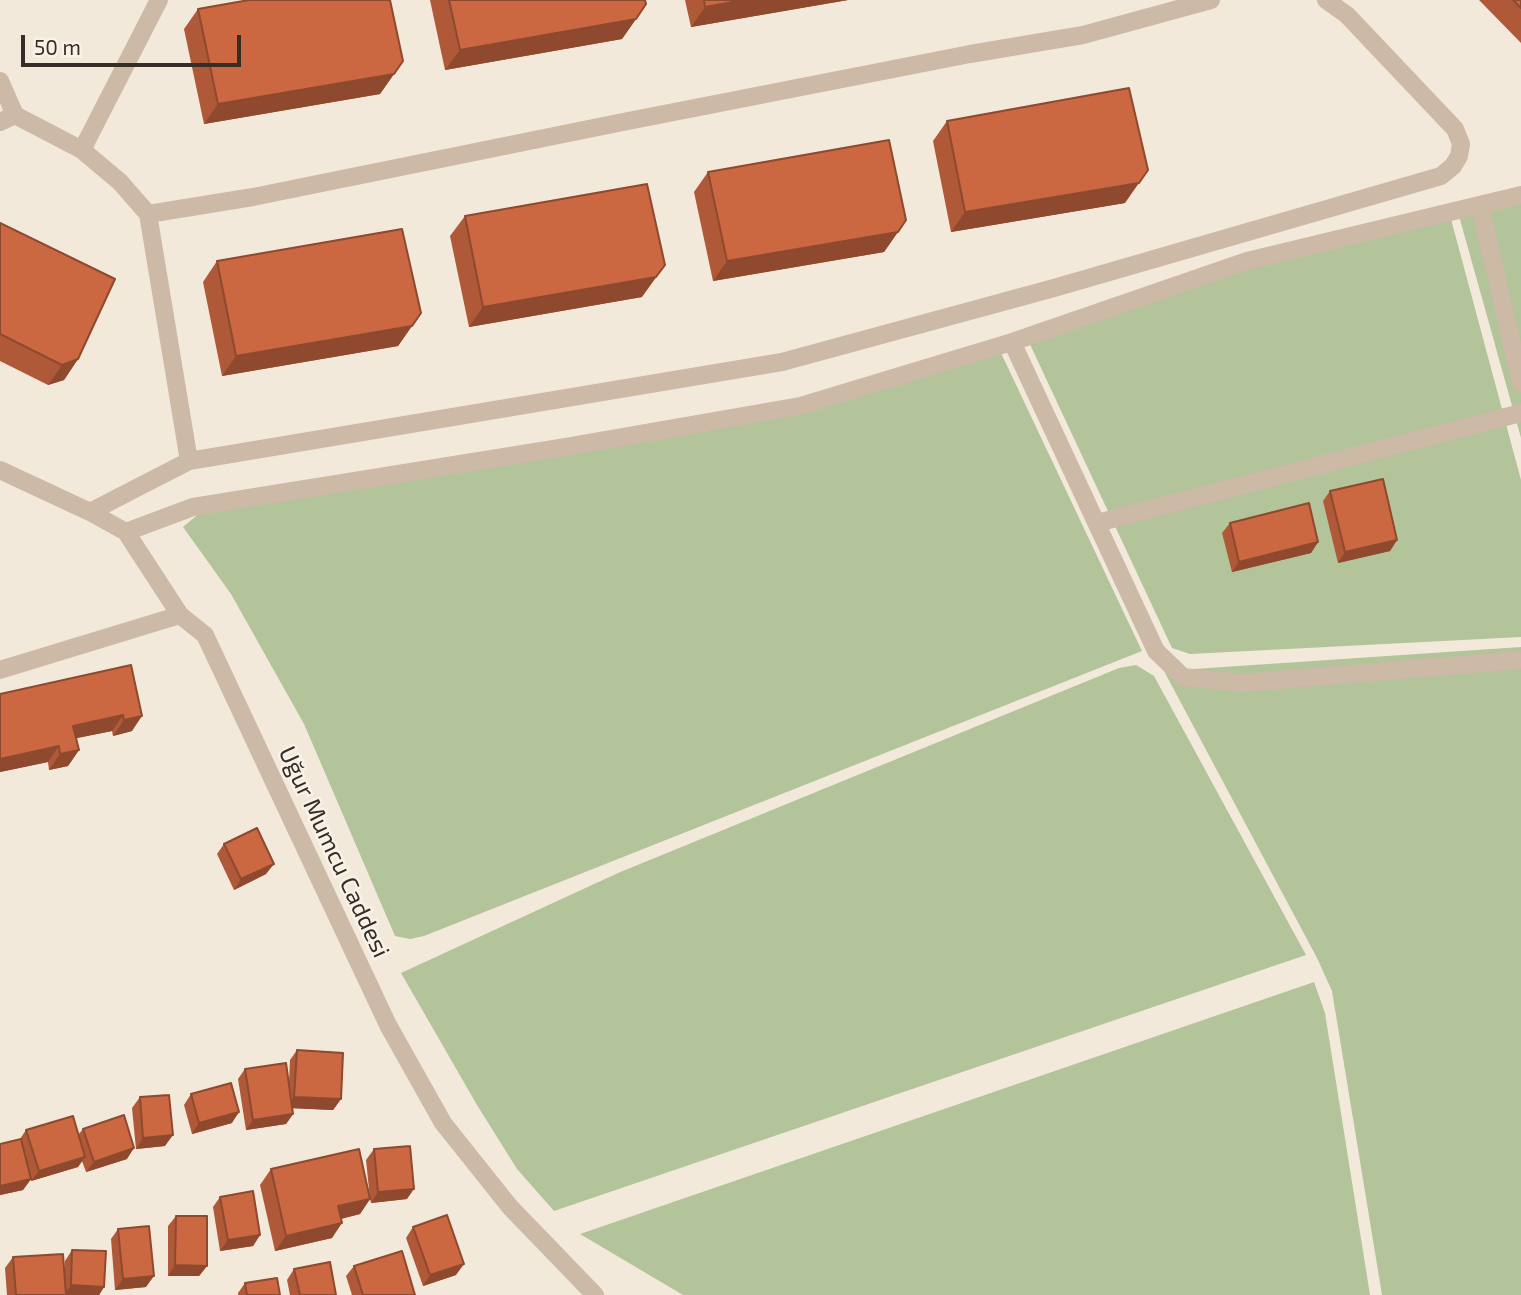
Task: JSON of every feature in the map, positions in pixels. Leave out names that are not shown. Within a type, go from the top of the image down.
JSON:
[{"type":"street","points":[[82,150],[159,0]]},
{"type":"street","points":[[148,214],[253,197],[663,114],[1083,35],[1211,0]]},
{"type":"street","points":[[90,512],[189,461],[782,362],[1054,288],[1441,176],[1453,166],[1459,156],[1461,145],[1455,129],[1348,15],[1326,0]]},
{"type":"street","points":[[0,81],[8,118],[82,150],[120,182],[148,214],[189,461]]},
{"type":"street","points":[[126,532],[193,507],[800,406],[1012,342],[1247,261],[1521,195]]},
{"type":"street","points":[[1480,205],[1521,383]]},
{"type":"street","points":[[1012,342],[1156,651],[1183,677],[1242,683],[1521,660]]},
{"type":"street","points":[[1097,523],[1521,414]]},
{"type":"street","name":"Uğur Mumcu Caddesi","points":[[0,470],[126,532],[180,615],[205,635],[388,1025],[443,1123],[510,1207],[595,1295]]},
{"type":"street","points":[[0,670],[180,615]]},
{"type":"green space","points":[[1521,189],[1521,438],[1456,205]]},
{"type":"green space","points":[[1448,208],[1521,480],[1521,637],[1190,654],[1172,648],[1027,338],[1267,249]]},
{"type":"green space","points":[[1001,353],[1142,651],[424,936],[410,939],[395,936],[304,724],[231,594],[183,527],[202,511],[707,431],[790,412]]},
{"type":"green space","points":[[1521,647],[1521,1295],[1382,1295],[1332,991],[1164,671]]},
{"type":"green space","points":[[1136,665],[1154,676],[1306,955],[554,1211],[517,1169],[401,973],[618,873],[1119,668]]},
{"type":"green space","points":[[1314,982],[1325,1013],[1370,1295],[683,1295],[580,1234]]},
{"type":"building","points":[[249,0],[390,0],[403,61],[394,74],[218,104],[198,9]]},
{"type":"building","points":[[449,0],[645,0],[646,4],[636,19],[460,50]]},
{"type":"building","points":[[704,0],[744,0],[705,7]]},
{"type":"building","points":[[1513,0],[1521,0],[1521,8]]},
{"type":"building","points":[[1129,88],[1148,170],[1139,183],[965,212],[947,121]]},
{"type":"building","points":[[889,140],[906,220],[898,232],[727,261],[708,172]]},
{"type":"building","points":[[647,184],[665,265],[656,277],[483,307],[465,216]]},
{"type":"building","points":[[0,223],[115,279],[78,359],[62,365],[0,334]]},
{"type":"building","points":[[402,229],[421,313],[412,326],[236,356],[217,261]]},
{"type":"building","points":[[1383,479],[1397,540],[1345,552],[1330,491]]},
{"type":"building","points":[[1309,503],[1318,542],[1239,562],[1230,523]]},
{"type":"building","points":[[131,665],[142,716],[124,720],[123,715],[73,726],[79,750],[60,754],[59,746],[0,759],[0,694]]},
{"type":"building","points":[[257,828],[274,864],[241,879],[224,844]]},
{"type":"building","points":[[297,1050],[343,1053],[341,1099],[294,1097]]},
{"type":"building","points":[[286,1063],[293,1114],[253,1120],[245,1069]]},
{"type":"building","points":[[231,1083],[239,1112],[199,1123],[191,1094]]},
{"type":"building","points":[[169,1095],[173,1135],[143,1138],[140,1097]]},
{"type":"building","points":[[124,1115],[134,1148],[94,1162],[83,1129]]},
{"type":"building","points":[[73,1116],[85,1157],[39,1171],[26,1130]]},
{"type":"building","points":[[21,1139],[31,1179],[0,1186],[0,1144]]},
{"type":"building","points":[[410,1146],[414,1189],[378,1192],[374,1149]]},
{"type":"building","points":[[359,1149],[370,1199],[338,1206],[342,1223],[286,1236],[271,1169]]},
{"type":"building","points":[[253,1191],[260,1235],[228,1240],[220,1197]]},
{"type":"building","points":[[447,1215],[464,1264],[430,1275],[413,1227]]},
{"type":"building","points":[[176,1216],[207,1216],[207,1266],[175,1265]]},
{"type":"building","points":[[149,1226],[154,1276],[123,1279],[118,1229]]},
{"type":"building","points":[[72,1250],[106,1251],[104,1287],[71,1285]]},
{"type":"building","points":[[402,1251],[415,1295],[363,1295],[354,1266]]},
{"type":"building","points":[[63,1254],[66,1295],[16,1295],[13,1257]]},
{"type":"building","points":[[330,1262],[336,1295],[300,1295],[294,1269]]},
{"type":"building","points":[[277,1278],[280,1295],[247,1295],[245,1283]]}]
